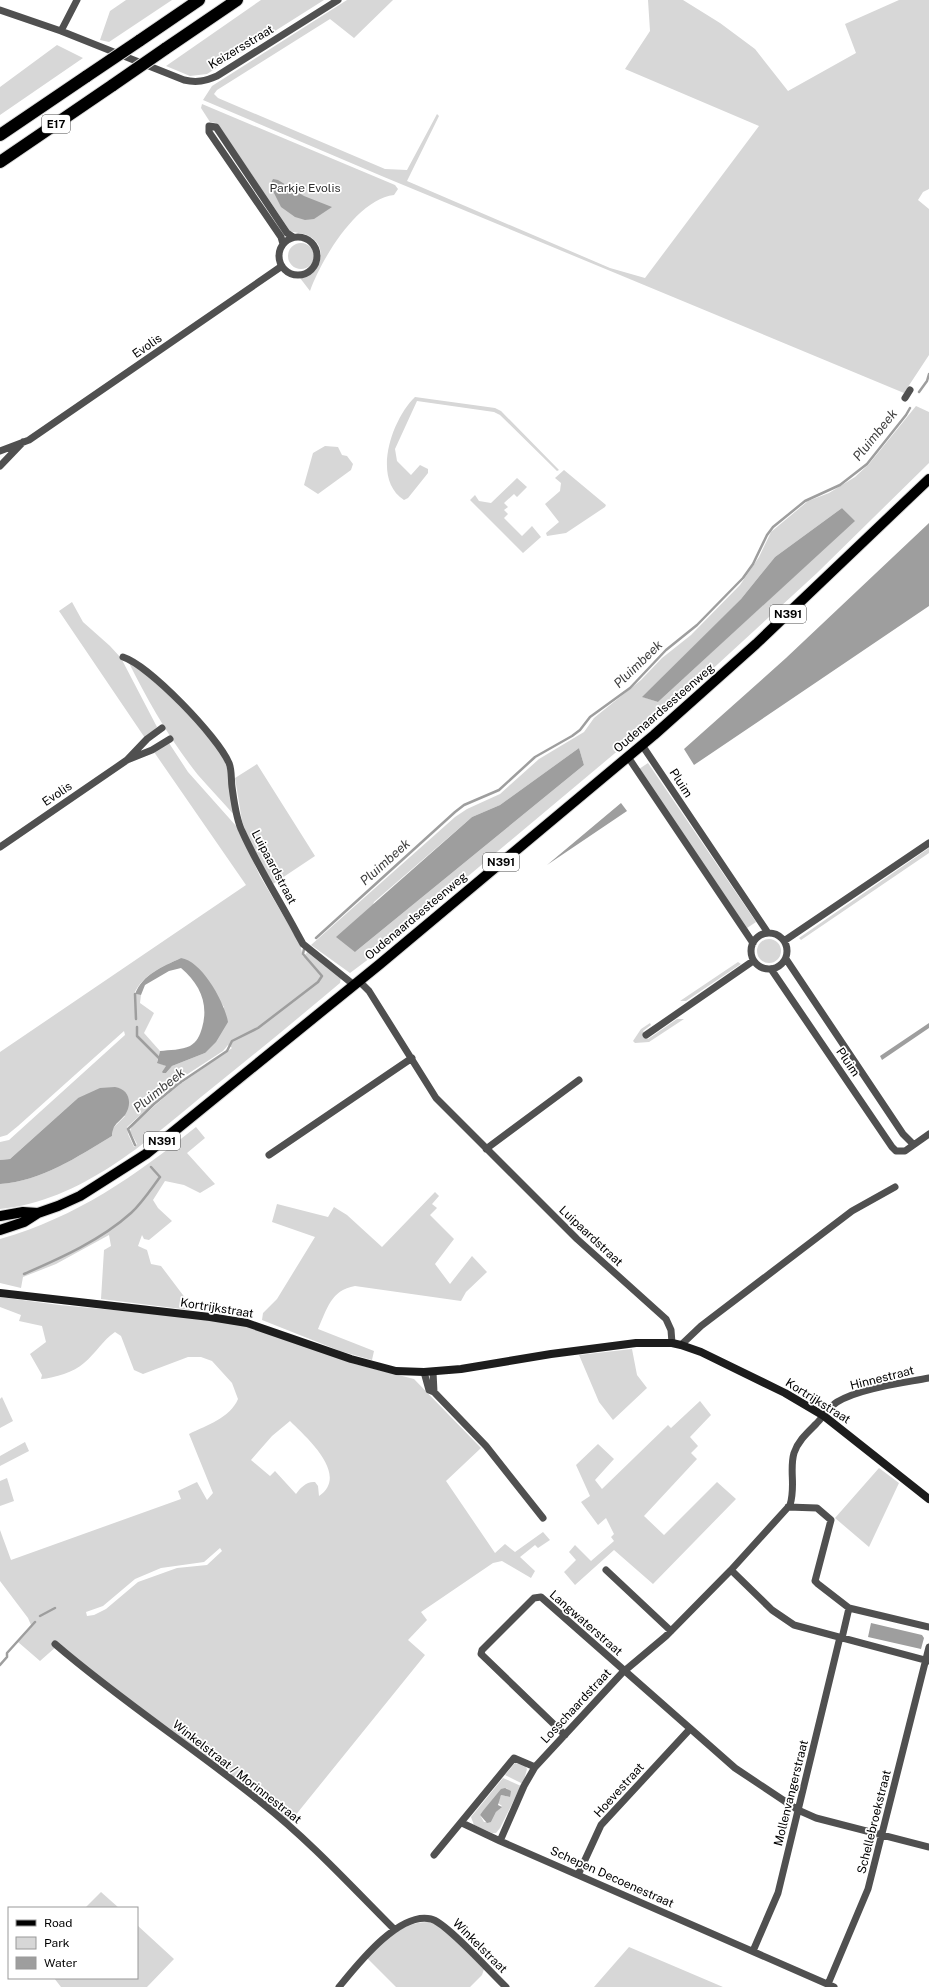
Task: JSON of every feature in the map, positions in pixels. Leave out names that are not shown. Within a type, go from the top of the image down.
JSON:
[{"type":"highway","name":"E17","points":[[0,135],[199,0]]},
{"type":"highway","name":"E17","points":[[0,162],[237,0]]},
{"type":"main road","name":"Oudenaardsesteenweg","points":[[0,1230],[24,1222],[38,1213],[80,1196],[146,1154],[357,983],[642,745],[756,644],[929,479]]},
{"type":"main road","name":"Oudenaardsesteenweg","points":[[0,1216],[23,1212],[38,1213]]},
{"type":"main road","name":"Kortrijkstraat","points":[[0,1293],[210,1317],[240,1322],[351,1359],[396,1371],[433,1372],[636,1343],[672,1343],[701,1352],[785,1393],[824,1416],[929,1499]]},
{"type":"street","points":[[61,31],[77,0]]},
{"type":"street","name":"Keizersstraat","points":[[0,10],[61,31],[184,80],[195,82],[206,81],[231,68],[338,0]]},
{"type":"street","points":[[283,244],[281,237],[209,132],[209,126],[216,127],[287,233],[293,237],[302,237],[309,240],[317,249],[318,258],[314,267],[305,274],[295,275],[286,271],[280,260],[279,252],[283,244],[293,237]]},
{"type":"street","name":"Evolis","points":[[0,451],[29,440],[282,266]]},
{"type":"street","points":[[905,398],[910,390]]},
{"type":"street","name":"Evolis","points":[[0,466],[23,442]]},
{"type":"street","name":"Luipaardstraat","points":[[123,657],[143,668],[154,677],[182,704],[222,749],[230,764],[232,790],[241,829],[303,944],[369,991],[436,1098],[577,1239],[666,1319],[671,1330],[672,1343]]},
{"type":"street","name":"Evolis","points":[[127,760],[146,739],[162,728]]},
{"type":"street","name":"Evolis","points":[[0,847],[127,760],[152,750],[170,740]]},
{"type":"street","name":"Pluim","points":[[642,745],[768,933]]},
{"type":"street","points":[[628,757],[753,943]]},
{"type":"street","points":[[784,941],[929,843]]},
{"type":"street","points":[[768,933],[774,934],[784,941],[787,953],[786,959],[782,964],[771,969],[761,968],[754,961],[751,952],[753,943],[759,936],[768,933]]},
{"type":"street","name":"Pluim","points":[[786,959],[903,1134],[913,1144]]},
{"type":"street","points":[[646,1035],[754,961]]},
{"type":"street","name":"Pluim","points":[[771,969],[892,1147],[900,1152],[929,1134]]},
{"type":"street","points":[[269,1155],[412,1058]]},
{"type":"street","points":[[486,1149],[579,1080]]},
{"type":"street","points":[[681,1345],[701,1326],[852,1211],[895,1187]]},
{"type":"street","points":[[424,1372],[427,1387],[434,1392],[486,1446],[543,1518]]},
{"type":"street","points":[[433,1372],[434,1392]]},
{"type":"street","name":"Hinnestraat","points":[[824,1416],[837,1402],[856,1394],[929,1378]]},
{"type":"street","name":"Losschaardstraat","points":[[500,1841],[524,1786],[535,1767],[624,1671],[671,1631],[731,1570],[788,1507],[793,1492],[792,1462],[794,1453],[799,1442],[824,1416]]},
{"type":"street","points":[[788,1507],[817,1508],[831,1520],[814,1580],[849,1608],[929,1627]]},
{"type":"street","points":[[606,1570],[671,1631]]},
{"type":"street","points":[[731,1570],[772,1610],[794,1625],[928,1660]]},
{"type":"street","name":"Langwaterstraat","points":[[565,1735],[483,1658],[481,1654],[482,1650],[537,1596],[541,1597],[624,1671]]},
{"type":"street","name":"Mollenvangerstraat","points":[[753,1951],[778,1893],[849,1608]]},
{"type":"street","name":"Winkelstraat / Morinnestraat","points":[[55,1644],[115,1694],[262,1803],[305,1840],[394,1929]]},
{"type":"street","name":"Schellebroekstraat","points":[[753,1951],[831,1986],[868,1889],[928,1660],[929,1647]]},
{"type":"street","points":[[624,1671],[735,1768],[798,1810],[816,1818],[881,1836],[929,1847]]},
{"type":"street","name":"Hoevestraat","points":[[578,1875],[601,1825],[690,1729]]},
{"type":"street","points":[[434,1855],[462,1823],[514,1758],[535,1767]]},
{"type":"street","name":"Schepen Decoenestraat","points":[[462,1823],[753,1951]]},
{"type":"street","name":"Winkelstraat","points":[[394,1929],[421,1918],[436,1921],[444,1926],[506,1987]]},
{"type":"street","points":[[339,1987],[370,1951],[394,1929]]},
{"type":"green space","points":[[126,0],[172,0],[109,42],[100,40],[110,11]]},
{"type":"green space","points":[[261,0],[324,0],[207,74],[190,76],[166,66]]},
{"type":"green space","points":[[347,0],[393,0],[354,38],[330,19],[217,90],[214,94],[218,98],[385,169],[407,170],[437,114],[439,116],[407,181],[610,268],[645,278],[759,126],[625,69],[650,31],[648,0],[683,0],[720,23],[755,49],[788,91],[856,53],[845,24],[899,0],[929,0],[929,189],[923,192],[918,200],[929,209],[929,355],[904,393],[384,177],[203,100],[212,86]]},
{"type":"green space","points":[[57,45],[83,58],[0,115],[0,87]]},
{"type":"green space","name":"Parkje Evolis","points":[[202,104],[395,185],[398,189],[394,195],[380,199],[367,207],[354,219],[332,248],[315,278],[310,291],[300,278],[313,271],[317,266],[321,253],[319,247],[309,236],[290,231],[221,129],[216,123],[210,122],[201,108]]},
{"type":"green space","points":[[301,243],[310,247],[314,256],[310,265],[301,269],[292,265],[288,256],[292,247]]},
{"type":"green space","points":[[415,397],[495,408],[501,411],[559,470],[557,471],[500,415],[494,412],[417,401],[395,449],[397,461],[411,475],[420,465],[428,469],[428,473],[408,498],[404,500],[394,490],[389,478],[387,464],[388,449],[399,419]]},
{"type":"green space","points":[[916,406],[929,412],[929,463],[817,573],[682,697],[374,955],[350,973],[311,945],[455,817],[467,809],[500,794],[539,759],[584,732],[594,718],[641,680],[662,658],[691,635],[740,585],[759,557],[771,532],[808,501],[829,493],[855,477],[869,464]],"holes":[[[842,508],[854,521],[658,702],[643,697],[741,599],[775,557]],[[579,748],[584,765],[355,952],[374,902],[472,817],[500,805]]]},
{"type":"green space","points":[[325,446],[338,447],[342,455],[347,456],[353,464],[351,470],[318,494],[304,485],[313,453]]},
{"type":"green space","points":[[564,470],[606,505],[566,533],[547,536],[546,533],[559,522],[545,504],[560,491],[561,483],[555,478]]},
{"type":"green space","points":[[517,478],[527,487],[517,497],[514,494],[504,503],[508,507],[504,510],[508,514],[504,518],[522,536],[532,526],[541,537],[523,553],[470,500],[475,495],[479,501],[491,503]]},
{"type":"green space","points":[[72,602],[83,622],[121,658],[157,727],[145,738],[59,611]]},
{"type":"green space","points":[[128,661],[141,670],[182,707],[221,751],[227,768],[235,816],[198,775],[178,748],[143,691]]},
{"type":"green space","points":[[169,743],[188,772],[237,827],[260,876],[300,944],[303,957],[309,950],[341,977],[340,983],[160,1131],[111,1166],[85,1182],[58,1194],[30,1204],[0,1209],[0,1184],[30,1178],[59,1167],[112,1136],[113,1128],[125,1116],[78,1098],[10,1159],[0,1160],[0,1142],[9,1140],[125,1035],[124,1031],[18,1126],[7,1135],[0,1137],[0,1052],[246,885],[154,752]],"holes":[[[181,958],[216,995],[224,1007],[205,1053],[172,1066],[166,1073],[166,1066],[157,1062],[160,1051],[144,1033],[154,1013],[140,1003],[141,995],[134,994],[142,981],[148,976],[160,968]],[[228,1045],[232,1048],[182,1083],[180,1079],[223,1051]],[[167,1091],[169,1093],[132,1126],[130,1131],[137,1144],[134,1147],[128,1134],[127,1127]]]},
{"type":"green space","points":[[648,763],[756,922],[747,928],[639,769]]},
{"type":"green space","points":[[257,764],[315,856],[273,884],[251,845],[242,821],[235,778]]},
{"type":"green space","points":[[929,848],[929,853],[801,940],[799,938]]},
{"type":"green space","points":[[769,939],[778,942],[781,951],[778,960],[769,963],[760,960],[757,951],[760,942]]},
{"type":"green space","points":[[738,962],[741,964],[686,1001],[680,1001]]},
{"type":"green space","points":[[677,1019],[684,1019],[649,1042],[635,1043],[633,1041],[641,1029],[650,1023],[651,1025],[643,1031],[648,1039]]},
{"type":"green space","points":[[196,1127],[205,1138],[187,1153],[215,1184],[200,1193],[184,1185],[165,1181],[153,1200],[158,1208],[172,1221],[149,1240],[144,1239],[142,1235],[138,1246],[147,1250],[151,1264],[161,1266],[189,1303],[190,1310],[101,1299],[104,1250],[111,1246],[109,1235],[56,1264],[23,1277],[21,1288],[0,1283],[0,1239],[28,1230],[80,1207],[127,1178]]},
{"type":"green space","points":[[435,1192],[439,1196],[432,1204],[437,1208],[430,1215],[454,1239],[435,1264],[450,1284],[472,1256],[487,1272],[466,1292],[461,1301],[355,1286],[340,1292],[335,1296],[327,1308],[318,1329],[374,1351],[372,1360],[340,1351],[262,1320],[263,1313],[277,1299],[315,1237],[272,1222],[277,1204],[328,1217],[334,1207],[347,1215],[382,1247]]},
{"type":"green space","points":[[0,1297],[59,1305],[211,1319],[252,1327],[355,1364],[414,1379],[481,1448],[446,1481],[495,1553],[505,1544],[515,1552],[543,1532],[550,1540],[538,1548],[535,1545],[520,1557],[535,1571],[531,1578],[502,1561],[493,1563],[421,1612],[427,1620],[408,1640],[425,1655],[290,1822],[57,1646],[40,1661],[18,1642],[31,1628],[31,1625],[28,1618],[0,1581],[0,1530],[11,1560],[181,1499],[178,1491],[197,1482],[207,1500],[213,1493],[189,1434],[210,1424],[230,1411],[238,1399],[232,1383],[212,1361],[201,1357],[188,1357],[143,1374],[134,1370],[121,1336],[115,1332],[80,1366],[64,1374],[41,1379],[42,1375],[30,1354],[46,1342],[42,1326],[19,1321],[21,1315],[0,1307]],"holes":[[[290,1421],[314,1446],[328,1467],[330,1478],[327,1487],[319,1496],[318,1486],[315,1482],[302,1487],[296,1494],[275,1471],[270,1476],[251,1460],[272,1436]],[[220,1548],[222,1551],[207,1565],[177,1568],[138,1582],[106,1609],[94,1615],[87,1616],[86,1612],[103,1606],[135,1579],[161,1568],[204,1562]]]},
{"type":"green space","points":[[632,1349],[637,1375],[647,1388],[613,1420],[599,1402],[579,1355]]},
{"type":"green space","points":[[2,1397],[13,1421],[0,1428],[0,1399]]},
{"type":"green space","points":[[700,1401],[711,1415],[690,1437],[698,1446],[691,1453],[697,1459],[644,1516],[664,1535],[717,1482],[736,1499],[653,1584],[614,1550],[575,1585],[564,1572],[576,1560],[569,1552],[575,1545],[591,1561],[614,1541],[611,1537],[614,1534],[606,1518],[598,1525],[581,1502],[590,1496],[576,1465],[598,1444],[614,1459],[595,1480],[602,1489],[668,1425],[671,1428]]},
{"type":"green space","points":[[25,1442],[29,1451],[0,1466],[0,1456]]},
{"type":"green space","points":[[879,1468],[899,1483],[869,1547],[835,1518]]},
{"type":"green space","points":[[7,1478],[14,1501],[0,1506],[0,1481]]},
{"type":"green space","points":[[515,1763],[525,1765],[527,1769],[523,1784],[505,1775]]},
{"type":"green space","points":[[503,1778],[521,1786],[496,1833],[492,1833],[474,1825],[471,1817]],"holes":[[[507,1788],[510,1797],[501,1795],[498,1803],[502,1806],[496,1812],[491,1822],[484,1822],[480,1815],[482,1812]]]},
{"type":"green space","points":[[101,1892],[118,1907],[86,1907]]},
{"type":"green space","points":[[428,1922],[439,1925],[484,1969],[482,1975],[470,1987],[396,1987],[366,1957],[386,1939],[402,1929],[410,1925]]},
{"type":"green space","points":[[138,1926],[174,1959],[147,1987],[61,1987],[55,1979],[138,1979]]},
{"type":"green space","points":[[629,1947],[723,1987],[594,1987]]},
{"type":"water","points":[[273,179],[278,180],[304,196],[332,207],[314,219],[305,220],[295,217],[281,207],[270,185]]},
{"type":"water","points":[[842,508],[855,521],[658,702],[642,697],[741,599],[775,557]]},
{"type":"water","points":[[929,523],[929,606],[694,765],[684,749],[786,658]]},
{"type":"water","points":[[579,748],[584,765],[355,952],[336,937],[472,817],[500,805]]},
{"type":"water","points":[[621,803],[627,811],[547,865]]},
{"type":"water","points":[[181,958],[189,961],[197,967],[211,984],[222,1004],[228,1022],[216,1042],[205,1053],[172,1066],[166,1073],[163,1073],[162,1072],[166,1066],[157,1063],[160,1051],[175,1050],[190,1046],[199,1036],[204,1019],[201,995],[188,974],[181,968],[169,971],[145,985],[141,995],[135,994],[138,987],[148,976],[160,968]]},
{"type":"water","points":[[929,1023],[929,1028],[882,1060],[880,1056]]},
{"type":"water","points":[[115,1087],[124,1091],[128,1097],[129,1106],[125,1115],[114,1127],[112,1136],[72,1160],[45,1173],[15,1182],[0,1184],[0,1160],[10,1159],[78,1098],[100,1088]]},
{"type":"water","points":[[871,1623],[922,1635],[924,1638],[921,1649],[868,1637]]},
{"type":"water","points":[[505,1788],[511,1791],[510,1797],[501,1795],[498,1805],[502,1807],[496,1812],[491,1822],[487,1823],[480,1815],[501,1789]]},
{"type":"waterway","name":"Pluimbeek","points":[[919,392],[927,381],[929,374]]},
{"type":"waterway","name":"Pluimbeek","points":[[316,938],[455,812],[464,805],[499,790],[535,757],[572,736],[580,730],[590,717],[630,688],[666,650],[697,625],[743,578],[753,564],[767,535],[773,527],[805,501],[840,485],[867,464],[910,408]]},
{"type":"waterway","name":"Pluimbeek","points":[[135,1145],[128,1129],[154,1104],[178,1084],[227,1051],[232,1041],[258,1028],[318,982],[322,976],[303,954],[304,949]]},
{"type":"waterway","points":[[135,994],[136,1019]]},
{"type":"waterway","points":[[137,1027],[137,1036],[160,1059]]},
{"type":"waterway","name":"Pluimbeek","points":[[24,1274],[80,1248],[107,1232],[131,1213],[160,1177],[151,1167]]},
{"type":"waterway","points":[[40,1616],[55,1608]]},
{"type":"waterway","points":[[0,1665],[7,1657],[7,1653],[35,1622]]}]
